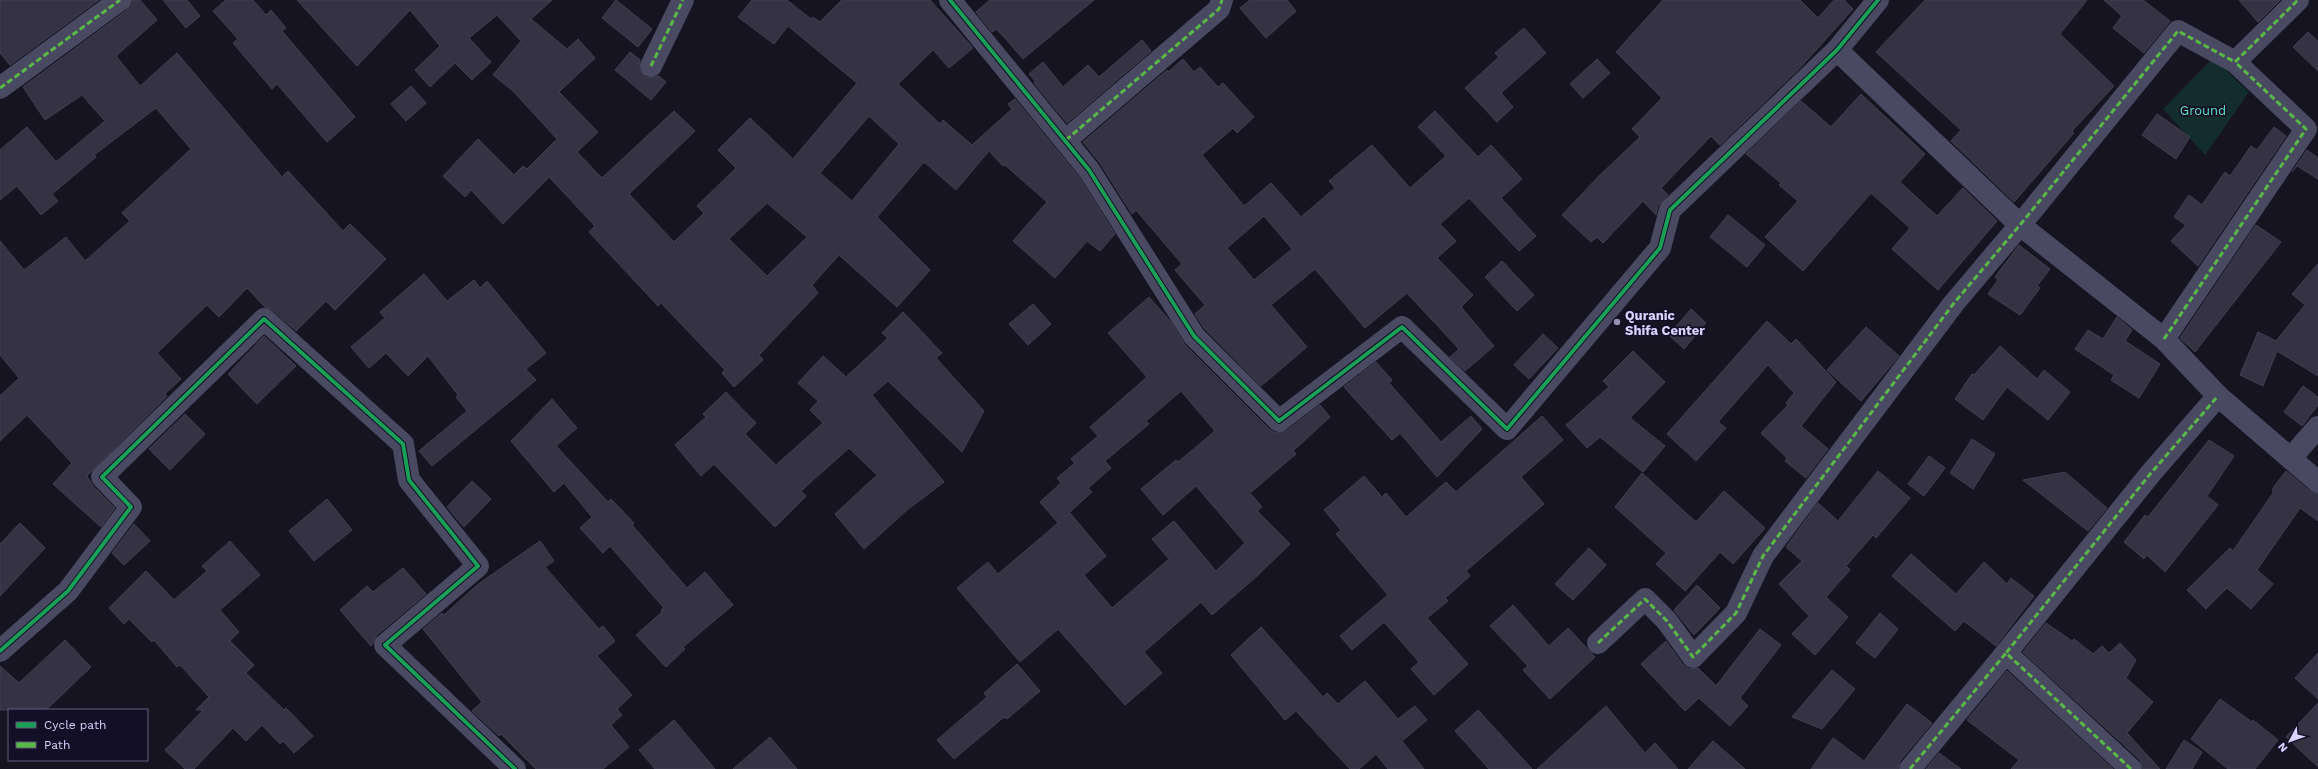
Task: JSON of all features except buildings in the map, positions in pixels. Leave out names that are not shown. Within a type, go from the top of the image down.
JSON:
[{"type":"street","points":[[0,88],[120,0]]},
{"type":"street","points":[[651,66],[683,0]]},
{"type":"street","points":[[950,0],[1089,170],[1194,336],[1279,421],[1402,327],[1507,429],[1660,248],[1670,210],[1837,50],[1878,0]]},
{"type":"street","points":[[1066,140],[1219,9],[1222,0]]},
{"type":"street","points":[[2235,62],[2298,0]]},
{"type":"street","points":[[1598,643],[1645,599],[1666,621],[1693,657],[1736,614],[1763,556],[1954,303],[2020,225],[2178,31],[2235,62],[2306,129],[2164,339]]},
{"type":"street","points":[[1837,50],[2020,225],[2164,339],[2218,396],[2318,482]]},
{"type":"street","points":[[0,651],[68,591],[131,507],[102,477],[264,319],[404,444],[409,480],[478,566],[385,645],[514,769]]},
{"type":"street","points":[[1910,769],[2151,474],[2218,396]]},
{"type":"street","points":[[2291,458],[2318,427]]},
{"type":"street","points":[[2006,653],[2132,769]]},
{"type":"green space","name":"Ground","points":[[2213,58],[2249,92],[2205,155],[2163,109]]},
{"type":"marked path","points":[[0,88],[120,0]]},
{"type":"marked path","points":[[651,66],[683,0]]},
{"type":"marked path","points":[[1066,140],[1219,9],[1222,0]]},
{"type":"marked path","points":[[1598,643],[1645,599],[1667,621],[1693,657],[1736,613],[1763,556],[1954,303],[2020,225],[2178,31],[2235,62],[2298,0]]},
{"type":"marked path","points":[[2164,339],[2306,129],[2235,62]]},
{"type":"marked path","points":[[2131,769],[2006,653],[2151,473],[2218,396]]},
{"type":"marked path","points":[[1910,769],[2006,653]]},
{"type":"cycle path","points":[[950,0],[1089,170],[1194,336],[1279,421],[1402,327],[1507,429],[1660,248],[1670,210],[1837,50],[1878,0]]},
{"type":"cycle path","points":[[0,651],[68,591],[131,507],[102,477],[264,319],[403,444],[409,480],[478,566],[385,645],[515,769]]},
{"type":"place","name":"Quranic Shifa Center","points":[[1617,322]]}]
